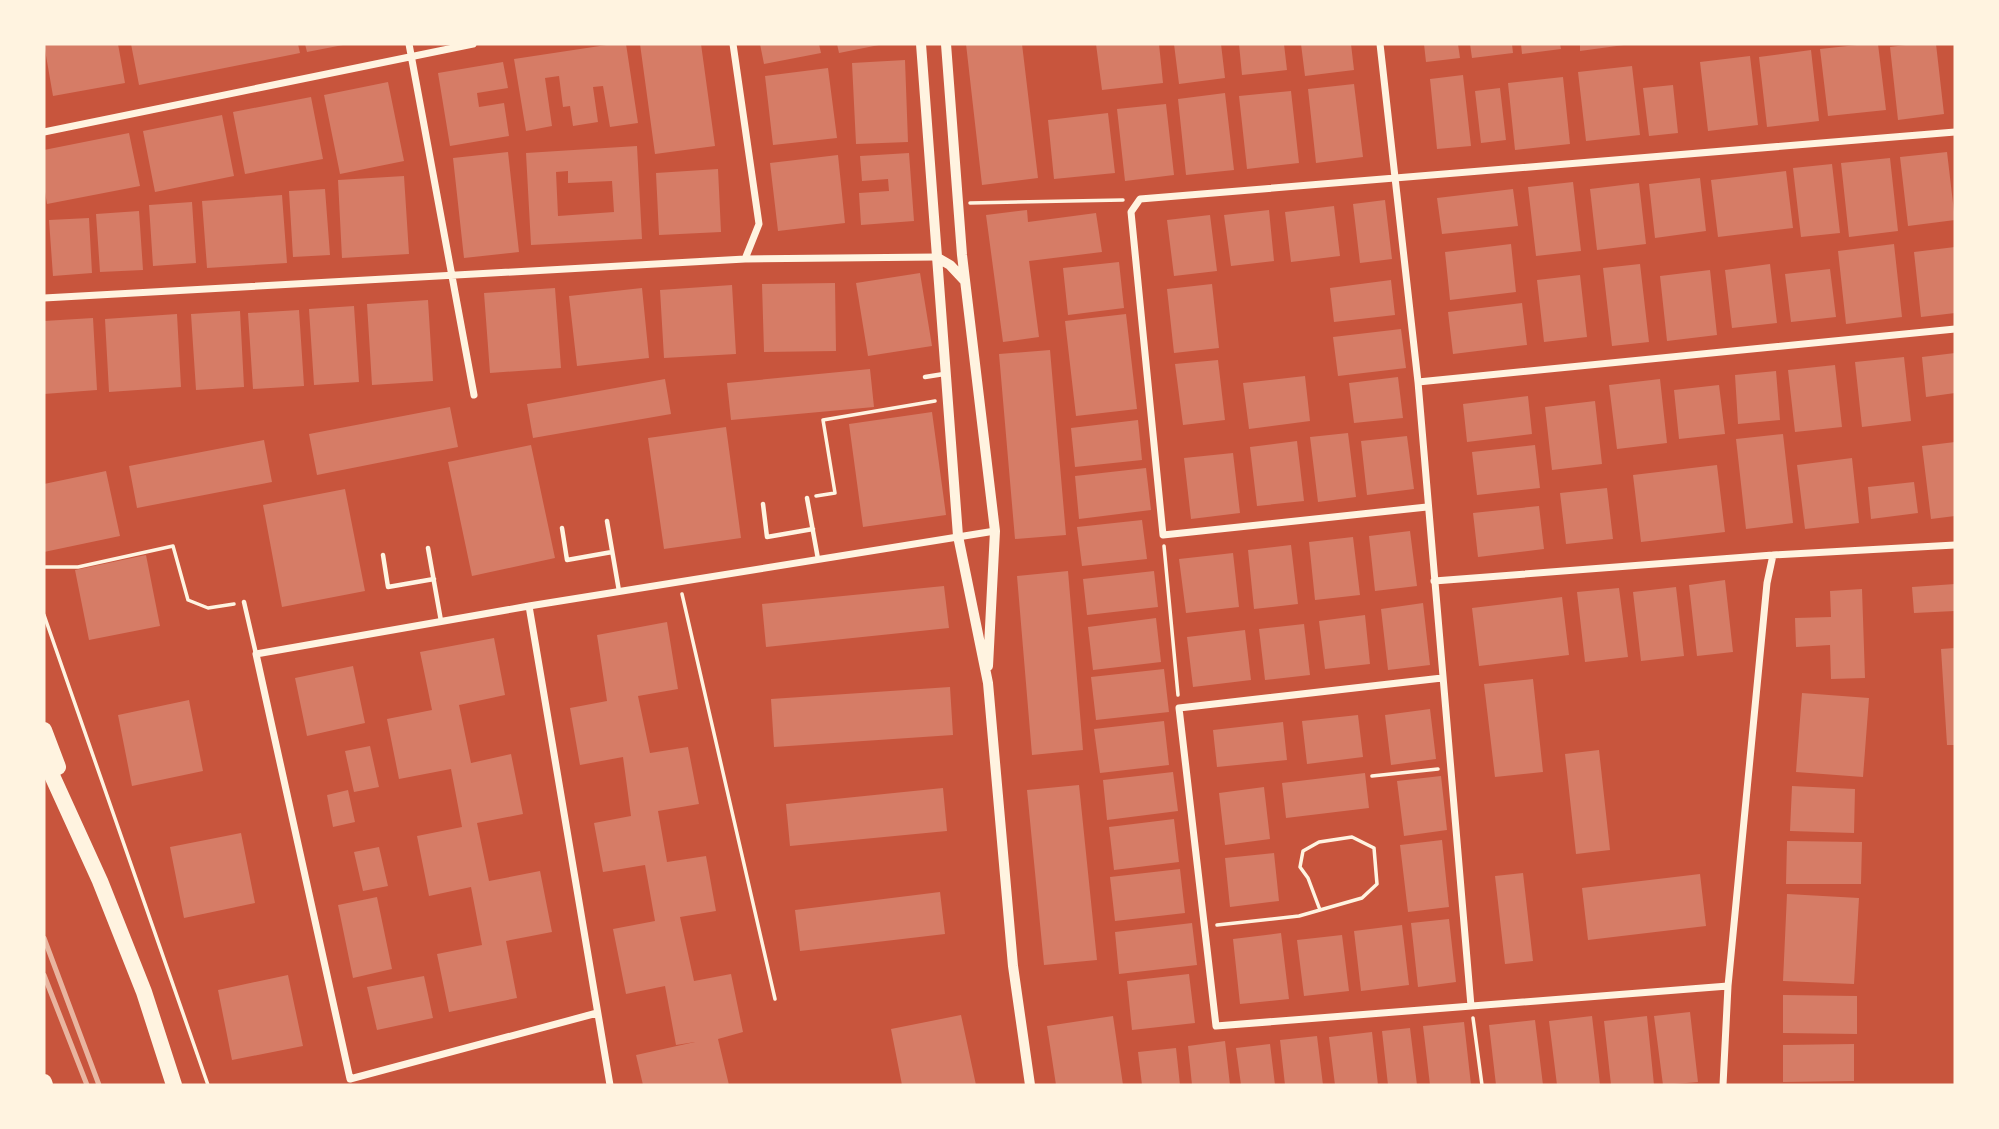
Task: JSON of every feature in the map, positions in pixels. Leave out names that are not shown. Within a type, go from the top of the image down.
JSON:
[{"type":"highway","points":[[44,730],[144,992],[174,1085]]},
{"type":"highway","points":[[44,758],[100,881]]},
{"type":"street","points":[[409,44],[474,395]]},
{"type":"street","points":[[44,132],[473,44]]},
{"type":"street","points":[[733,44],[759,224],[745,259]]},
{"type":"street","points":[[921,44],[958,536],[988,683],[1013,966],[1030,1085]]},
{"type":"street","points":[[946,44],[965,281],[995,531],[988,683]]},
{"type":"street","points":[[1380,44],[1418,382],[1471,1006]]},
{"type":"street","points":[[1427,507],[1163,535],[1131,212],[1140,199],[1955,132]]},
{"type":"street","points":[[44,298],[745,259],[936,257],[950,265],[965,281]]},
{"type":"street","points":[[1418,382],[1955,330]]},
{"type":"street","points":[[597,1013],[350,1079],[256,654],[619,591],[995,531]]},
{"type":"street","points":[[1434,581],[1773,555],[1955,545]]},
{"type":"street","points":[[1723,1085],[1728,986],[1767,583],[1773,555]]},
{"type":"street","points":[[1764,556],[1767,583]]},
{"type":"street","points":[[529,606],[610,1085]]},
{"type":"street","points":[[1442,678],[1179,708],[1216,1027],[1728,986]]},
{"type":"lane","points":[[925,377],[945,373]]},
{"type":"lane","points":[[807,498],[818,559]]},
{"type":"lane","points":[[763,504],[767,537],[813,529]]},
{"type":"lane","points":[[607,521],[619,591]]},
{"type":"lane","points":[[562,528],[567,560],[612,552]]},
{"type":"lane","points":[[428,548],[441,621]]},
{"type":"lane","points":[[383,555],[388,587],[434,579]]},
{"type":"lane","points":[[244,602],[256,654]]},
{"type":"path","points":[[958,203],[1140,199]]},
{"type":"path","points":[[807,498],[835,493],[823,420],[947,398]]},
{"type":"path","points":[[1163,535],[1179,708]]},
{"type":"path","points":[[44,567],[78,567],[173,546],[188,600],[208,608],[244,602]]},
{"type":"path","points":[[680,581],[775,999]]},
{"type":"path","points":[[44,615],[208,1085]]},
{"type":"path","points":[[1372,776],[1451,767]]},
{"type":"path","points":[[1204,926],[1299,916],[1320,910],[1362,898],[1377,884],[1374,848],[1352,836],[1319,842],[1303,851],[1300,867],[1308,878],[1320,910]]},
{"type":"path","points":[[1471,1006],[1482,1085]]},
{"type":"building","points":[[44,44],[118,44],[125,83],[53,96]]},
{"type":"building","points":[[131,44],[298,44],[300,53],[139,85]]},
{"type":"building","points":[[305,44],[343,44],[343,45],[307,52]]},
{"type":"building","points":[[626,44],[638,123],[610,127],[603,86],[593,87],[598,122],[573,126],[570,106],[563,107],[559,76],[545,78],[552,126],[526,131],[514,59]]},
{"type":"building","points":[[640,44],[701,44],[715,146],[655,154]]},
{"type":"building","points":[[760,44],[819,44],[821,53],[764,64]]},
{"type":"building","points":[[837,44],[878,44],[879,45],[839,53]]},
{"type":"building","points":[[966,44],[1022,44],[1038,178],[982,185]]},
{"type":"building","points":[[1096,44],[1159,44],[1163,83],[1102,90]]},
{"type":"building","points":[[1174,44],[1221,44],[1225,78],[1179,84]]},
{"type":"building","points":[[1239,44],[1284,44],[1287,70],[1242,75]]},
{"type":"building","points":[[1301,44],[1351,44],[1354,70],[1305,76]]},
{"type":"building","points":[[1424,44],[1458,44],[1460,58],[1426,62]]},
{"type":"building","points":[[1470,44],[1512,44],[1513,53],[1472,58]]},
{"type":"building","points":[[1521,44],[1560,44],[1561,49],[1522,54]]},
{"type":"building","points":[[1580,44],[1624,44],[1624,45],[1580,51]]},
{"type":"building","points":[[1878,44],[1886,110],[1828,116],[1820,49]]},
{"type":"building","points":[[1936,44],[1944,114],[1898,120],[1890,47]]},
{"type":"building","points":[[1811,50],[1819,121],[1767,127],[1759,57]]},
{"type":"building","points":[[1750,56],[1758,125],[1708,131],[1700,62]]},
{"type":"building","points":[[905,60],[908,142],[856,144],[852,63]]},
{"type":"building","points":[[503,62],[508,88],[477,93],[479,107],[504,103],[509,136],[450,146],[438,73]]},
{"type":"building","points":[[1632,66],[1640,135],[1586,141],[1578,72]]},
{"type":"building","points":[[828,68],[837,138],[773,145],[765,76]]},
{"type":"building","points":[[1463,75],[1471,146],[1437,149],[1430,79]]},
{"type":"building","points":[[1563,77],[1570,144],[1515,150],[1508,83]]},
{"type":"building","points":[[388,82],[404,161],[340,174],[324,95]]},
{"type":"building","points":[[1354,84],[1363,157],[1316,163],[1308,89]]},
{"type":"building","points":[[1673,85],[1678,133],[1649,136],[1643,88]]},
{"type":"building","points":[[1500,88],[1506,140],[1481,143],[1475,91]]},
{"type":"building","points":[[1291,91],[1299,163],[1247,169],[1239,96]]},
{"type":"building","points":[[1225,93],[1234,170],[1186,175],[1178,99]]},
{"type":"building","points":[[311,97],[323,159],[245,174],[233,112]]},
{"type":"building","points":[[1166,104],[1174,175],[1125,181],[1117,109]]},
{"type":"building","points":[[1108,113],[1115,173],[1054,179],[1048,120]]},
{"type":"building","points":[[222,115],[234,176],[155,192],[143,131]]},
{"type":"building","points":[[129,133],[140,186],[47,204],[44,150]]},
{"type":"building","points":[[637,146],[642,239],[531,245],[526,153]],"holes":[[[568,171],[568,183],[612,181],[614,212],[558,216],[556,172]]]},
{"type":"building","points":[[508,152],[519,252],[464,258],[453,158]]},
{"type":"building","points":[[1947,152],[1955,220],[1908,226],[1900,157]]},
{"type":"building","points":[[909,153],[914,221],[861,225],[859,193],[889,191],[888,179],[862,181],[860,156]]},
{"type":"building","points":[[838,155],[845,223],[778,231],[770,163]]},
{"type":"building","points":[[1890,158],[1898,231],[1849,237],[1841,163]]},
{"type":"building","points":[[1832,164],[1840,233],[1801,237],[1793,168]]},
{"type":"building","points":[[718,169],[721,232],[659,235],[656,173]]},
{"type":"building","points":[[1786,171],[1793,228],[1718,237],[1711,180]]},
{"type":"building","points":[[404,176],[409,254],[342,258],[338,180]]},
{"type":"building","points":[[1700,178],[1706,231],[1655,238],[1649,184]]},
{"type":"building","points":[[1573,182],[1581,251],[1536,256],[1528,187]]},
{"type":"building","points":[[1639,183],[1646,244],[1597,250],[1590,189]]},
{"type":"building","points":[[325,189],[330,255],[293,257],[289,191]]},
{"type":"building","points":[[1513,189],[1518,226],[1442,234],[1437,198]]},
{"type":"building","points":[[282,195],[287,263],[207,268],[202,201]]},
{"type":"building","points":[[1385,200],[1392,259],[1360,263],[1353,204]]},
{"type":"building","points":[[192,202],[196,263],[153,266],[149,205]]},
{"type":"building","points":[[1334,206],[1340,256],[1291,262],[1285,212]]},
{"type":"building","points":[[1027,210],[1028,222],[1096,213],[1102,252],[1029,261],[1039,337],[1003,342],[986,215]]},
{"type":"building","points":[[1269,210],[1274,261],[1231,266],[1224,215]]},
{"type":"building","points":[[139,211],[143,270],[100,272],[96,214]]},
{"type":"building","points":[[1210,215],[1217,271],[1174,276],[1167,220]]},
{"type":"building","points":[[89,218],[92,273],[53,276],[49,220]]},
{"type":"building","points":[[1511,244],[1516,292],[1450,300],[1445,252]]},
{"type":"building","points":[[1894,244],[1902,317],[1846,324],[1838,251]]},
{"type":"building","points":[[1955,247],[1955,313],[1921,317],[1914,252]]},
{"type":"building","points":[[1119,262],[1124,308],[1068,315],[1063,268]]},
{"type":"building","points":[[1640,264],[1649,342],[1612,346],[1603,268]]},
{"type":"building","points":[[1770,264],[1777,323],[1732,328],[1725,270]]},
{"type":"building","points":[[1830,269],[1836,317],[1791,322],[1785,274]]},
{"type":"building","points":[[1710,270],[1717,335],[1667,341],[1660,276]]},
{"type":"building","points":[[920,273],[932,346],[868,356],[856,283]]},
{"type":"building","points":[[1580,275],[1587,337],[1544,342],[1537,280]]},
{"type":"building","points":[[1391,280],[1395,315],[1334,322],[1330,288]]},
{"type":"building","points":[[835,283],[836,351],[764,352],[762,284]]},
{"type":"building","points":[[1212,284],[1219,348],[1174,353],[1167,289]]},
{"type":"building","points":[[732,285],[736,354],[664,358],[660,290]]},
{"type":"building","points":[[555,288],[561,368],[490,373],[484,293]]},
{"type":"building","points":[[642,288],[649,358],[577,366],[569,296]]},
{"type":"building","points":[[428,300],[433,381],[372,385],[367,304]]},
{"type":"building","points":[[1522,303],[1527,345],[1453,354],[1448,312]]},
{"type":"building","points":[[354,306],[359,382],[314,385],[309,309]]},
{"type":"building","points":[[299,310],[304,386],[253,389],[248,313]]},
{"type":"building","points":[[240,311],[244,387],[196,390],[191,314]]},
{"type":"building","points":[[177,314],[181,387],[109,392],[105,319]]},
{"type":"building","points":[[1126,314],[1137,409],[1076,416],[1065,321]]},
{"type":"building","points":[[93,318],[97,390],[44,394],[44,321]]},
{"type":"building","points":[[1401,329],[1406,368],[1338,376],[1333,337]]},
{"type":"building","points":[[1050,350],[1066,535],[1015,539],[999,354]]},
{"type":"building","points":[[1955,353],[1955,393],[1926,397],[1922,357]]},
{"type":"building","points":[[1904,357],[1911,421],[1862,427],[1855,362]]},
{"type":"building","points":[[1218,360],[1225,420],[1183,425],[1175,364]]},
{"type":"building","points":[[1835,365],[1842,427],[1795,432],[1788,370]]},
{"type":"building","points":[[870,369],[874,407],[731,420],[727,383]]},
{"type":"building","points":[[1776,371],[1780,420],[1738,424],[1735,375]]},
{"type":"building","points":[[1305,376],[1310,421],[1249,429],[1243,383]]},
{"type":"building","points":[[1398,377],[1403,418],[1354,423],[1349,383]]},
{"type":"building","points":[[665,379],[671,414],[533,438],[527,404]]},
{"type":"building","points":[[1660,379],[1667,443],[1617,449],[1609,385]]},
{"type":"building","points":[[1719,385],[1725,434],[1679,439],[1674,390]]},
{"type":"building","points":[[1528,396],[1532,434],[1467,442],[1463,404]]},
{"type":"building","points":[[1595,401],[1602,464],[1552,470],[1545,407]]},
{"type":"building","points":[[450,407],[458,447],[317,475],[309,434]]},
{"type":"building","points":[[932,412],[946,515],[863,527],[849,424]]},
{"type":"building","points":[[1138,420],[1142,460],[1075,467],[1071,428]]},
{"type":"building","points":[[726,427],[741,538],[664,549],[648,438]]},
{"type":"building","points":[[1348,433],[1356,497],[1318,502],[1310,437]]},
{"type":"building","points":[[1783,434],[1793,523],[1746,529],[1736,439]]},
{"type":"building","points":[[1407,436],[1414,489],[1367,495],[1361,441]]},
{"type":"building","points":[[264,440],[272,482],[137,508],[129,466]]},
{"type":"building","points":[[1297,441],[1304,501],[1257,506],[1250,447]]},
{"type":"building","points":[[1955,442],[1955,516],[1931,519],[1922,446]]},
{"type":"building","points":[[531,445],[555,558],[472,576],[448,462]]},
{"type":"building","points":[[1535,445],[1540,488],[1477,495],[1472,452]]},
{"type":"building","points":[[1233,453],[1240,513],[1191,519],[1184,458]]},
{"type":"building","points":[[1852,458],[1859,523],[1805,529],[1797,465]]},
{"type":"building","points":[[1717,465],[1725,532],[1641,542],[1633,475]]},
{"type":"building","points":[[1146,468],[1151,510],[1079,519],[1075,476]]},
{"type":"building","points":[[106,471],[120,536],[44,552],[44,484]]},
{"type":"building","points":[[1914,482],[1918,513],[1871,519],[1868,487]]},
{"type":"building","points":[[1607,488],[1613,539],[1566,544],[1560,493]]},
{"type":"building","points":[[345,489],[365,591],[282,607],[263,505]]},
{"type":"building","points":[[1539,506],[1544,549],[1478,557],[1473,513]]},
{"type":"building","points":[[1142,520],[1147,559],[1082,566],[1077,527]]},
{"type":"building","points":[[1410,531],[1417,586],[1375,591],[1369,536]]},
{"type":"building","points":[[1353,537],[1360,595],[1315,600],[1309,542]]},
{"type":"building","points":[[1291,545],[1298,604],[1254,609],[1248,550]]},
{"type":"building","points":[[1233,553],[1239,607],[1186,613],[1179,559]]},
{"type":"building","points":[[146,555],[160,626],[89,640],[75,570]]},
{"type":"building","points":[[1068,571],[1083,750],[1032,755],[1017,576]]},
{"type":"building","points":[[1154,571],[1158,607],[1087,615],[1083,579]]},
{"type":"building","points":[[1725,580],[1733,652],[1697,656],[1689,585]]},
{"type":"building","points":[[1955,584],[1955,611],[1914,613],[1912,587]]},
{"type":"building","points":[[944,586],[949,628],[766,647],[762,604]]},
{"type":"building","points":[[1676,587],[1684,656],[1641,661],[1633,592]]},
{"type":"building","points":[[1619,588],[1628,657],[1585,662],[1577,592]]},
{"type":"building","points":[[1862,589],[1865,678],[1831,679],[1830,645],[1796,647],[1795,618],[1831,617],[1830,591]]},
{"type":"building","points":[[1562,597],[1569,655],[1479,666],[1472,608]]},
{"type":"building","points":[[1423,603],[1430,665],[1388,670],[1381,609]]},
{"type":"building","points":[[1365,615],[1370,664],[1325,669],[1319,621]]},
{"type":"building","points":[[1156,618],[1161,662],[1093,670],[1088,627]]},
{"type":"building","points":[[667,622],[678,689],[638,696],[650,753],[688,747],[699,804],[658,811],[667,862],[706,856],[716,911],[680,917],[694,981],[731,974],[743,1032],[718,1039],[729,1085],[643,1085],[636,1055],[695,1042],[676,1045],[665,986],[626,994],[613,929],[655,921],[645,865],[603,872],[594,823],[631,816],[623,757],[580,765],[570,708],[607,701],[597,635]]},
{"type":"building","points":[[1304,624],[1310,675],[1265,680],[1259,629]]},
{"type":"building","points":[[1245,630],[1251,680],[1193,687],[1187,637]]},
{"type":"building","points":[[494,638],[505,695],[459,705],[471,763],[511,754],[523,814],[477,823],[489,881],[540,871],[552,932],[506,941],[517,998],[449,1012],[437,954],[482,945],[471,887],[429,896],[417,836],[462,827],[451,769],[399,779],[387,719],[432,710],[420,652]]},
{"type":"building","points":[[1955,648],[1955,745],[1947,745],[1941,649]]},
{"type":"building","points":[[353,666],[365,723],[307,736],[295,678]]},
{"type":"building","points":[[1164,669],[1169,712],[1096,720],[1091,677]]},
{"type":"building","points":[[1533,679],[1543,772],[1495,777],[1484,684]]},
{"type":"building","points":[[950,687],[953,735],[774,747],[771,699]]},
{"type":"building","points":[[1802,693],[1869,698],[1863,777],[1796,772]]},
{"type":"building","points":[[189,700],[203,771],[132,786],[118,715]]},
{"type":"building","points":[[1430,709],[1436,759],[1391,765],[1385,715]]},
{"type":"building","points":[[1358,715],[1363,757],[1307,764],[1302,721]]},
{"type":"building","points":[[1164,721],[1169,765],[1100,773],[1094,729]]},
{"type":"building","points":[[1283,722],[1287,760],[1217,767],[1213,730]]},
{"type":"building","points":[[370,746],[379,787],[354,792],[345,751]]},
{"type":"building","points":[[1599,750],[1610,850],[1576,854],[1565,754]]},
{"type":"building","points":[[1173,772],[1178,811],[1107,820],[1103,780]]},
{"type":"building","points":[[1365,773],[1369,808],[1286,818],[1282,783]]},
{"type":"building","points":[[1441,776],[1447,830],[1404,836],[1397,781]]},
{"type":"building","points":[[1079,785],[1097,960],[1044,965],[1027,790]]},
{"type":"building","points":[[1792,786],[1855,789],[1854,833],[1790,831]]},
{"type":"building","points":[[1264,787],[1270,839],[1225,845],[1219,793]]},
{"type":"building","points":[[943,788],[947,831],[790,846],[786,804]]},
{"type":"building","points":[[348,790],[355,822],[333,827],[327,795]]},
{"type":"building","points":[[1174,819],[1179,862],[1114,870],[1109,827]]},
{"type":"building","points":[[241,833],[255,903],[184,918],[170,847]]},
{"type":"building","points":[[1442,840],[1449,907],[1408,912],[1400,845]]},
{"type":"building","points":[[1787,841],[1862,842],[1861,884],[1786,884]]},
{"type":"building","points":[[379,847],[388,886],[363,891],[354,852]]},
{"type":"building","points":[[1274,853],[1279,901],[1230,907],[1225,858]]},
{"type":"building","points":[[1180,869],[1185,913],[1115,921],[1110,877]]},
{"type":"building","points":[[1523,873],[1533,961],[1505,964],[1495,876]]},
{"type":"building","points":[[1700,874],[1706,926],[1588,940],[1582,888]]},
{"type":"building","points":[[940,892],[945,934],[800,951],[795,910]]},
{"type":"building","points":[[1787,894],[1859,898],[1854,984],[1783,981]]},
{"type":"building","points":[[377,897],[392,969],[353,978],[338,905]]},
{"type":"building","points":[[1449,919],[1456,982],[1418,987],[1411,923]]},
{"type":"building","points":[[1192,923],[1197,965],[1119,974],[1115,932]]},
{"type":"building","points":[[1402,925],[1409,985],[1361,991],[1354,931]]},
{"type":"building","points":[[1281,933],[1289,999],[1240,1004],[1233,939]]},
{"type":"building","points":[[1342,935],[1349,991],[1304,996],[1297,940]]},
{"type":"building","points":[[1189,974],[1195,1023],[1132,1030],[1127,981]]},
{"type":"building","points":[[288,975],[303,1046],[232,1060],[218,990]]},
{"type":"building","points":[[424,976],[433,1018],[377,1030],[367,987]]},
{"type":"building","points":[[1783,995],[1857,996],[1857,1034],[1783,1033]]},
{"type":"building","points":[[1690,1012],[1698,1082],[1663,1085],[1654,1016]]},
{"type":"building","points":[[961,1015],[976,1085],[902,1085],[891,1029]]},
{"type":"building","points":[[1113,1016],[1123,1085],[1056,1085],[1047,1026]]},
{"type":"building","points":[[1592,1016],[1600,1085],[1557,1085],[1549,1021]]},
{"type":"building","points":[[1647,1016],[1654,1085],[1611,1085],[1604,1021]]},
{"type":"building","points":[[1535,1020],[1543,1085],[1496,1085],[1489,1025]]},
{"type":"building","points":[[1464,1022],[1471,1085],[1430,1085],[1423,1026]]},
{"type":"building","points":[[1410,1028],[1417,1085],[1388,1085],[1382,1031]]},
{"type":"building","points":[[1372,1032],[1378,1085],[1335,1085],[1329,1037]]},
{"type":"building","points":[[1317,1036],[1323,1085],[1285,1085],[1280,1040]]},
{"type":"building","points":[[1225,1041],[1230,1085],[1192,1085],[1188,1046]]},
{"type":"building","points":[[1270,1044],[1275,1085],[1241,1085],[1236,1048]]},
{"type":"building","points":[[1854,1044],[1854,1081],[1783,1082],[1783,1045]]},
{"type":"building","points":[[1176,1048],[1180,1085],[1142,1085],[1138,1052]]},
{"type":"railway","points":[[44,938],[99,1085]]},
{"type":"railway","points":[[44,975],[87,1085]]}]
